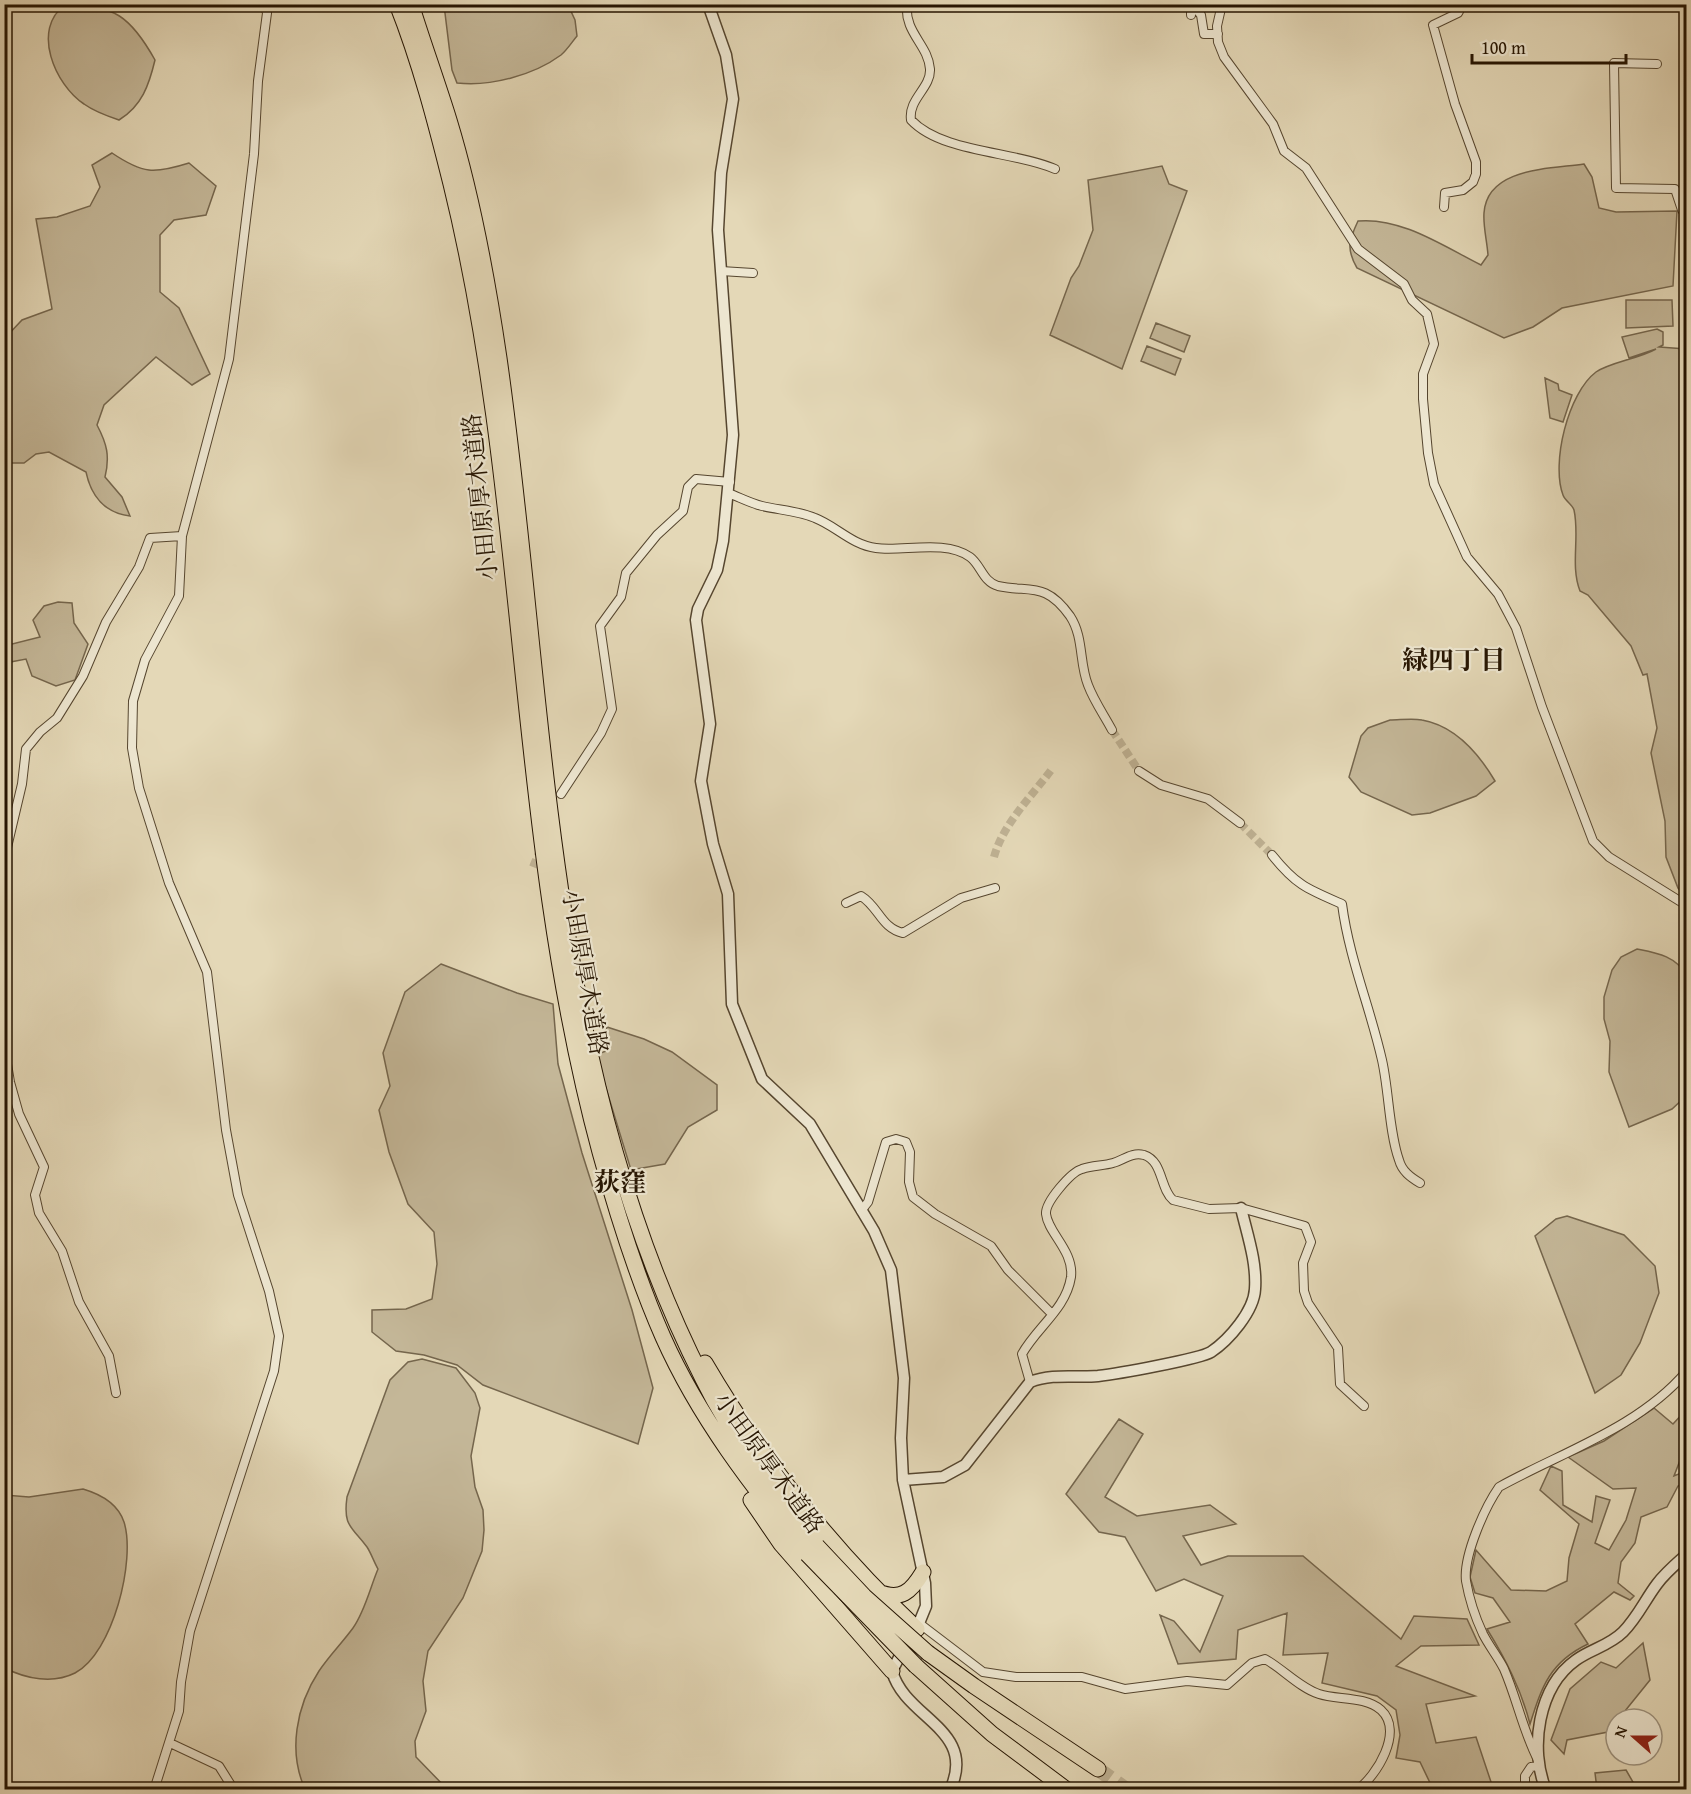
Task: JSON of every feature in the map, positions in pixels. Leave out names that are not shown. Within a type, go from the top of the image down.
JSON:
[{"type":"highway","name":"小田原厚木道路","points":[[397,4],[437,127],[462,229],[485,353],[502,427]]},
{"type":"highway","name":"小田原厚木道路","points":[[411,4],[450,124],[471,214],[498,353],[502,427],[556,951],[584,1094],[613,1197],[659,1327],[693,1396],[723,1444],[812,1550],[916,1666],[992,1734],[1067,1790]]},
{"type":"highway","name":"小田原厚木道路","points":[[533,711],[590,1059],[609,1135],[651,1266],[704,1383],[735,1435],[812,1550],[928,1653],[1098,1769]]},
{"type":"highway","points":[[651,1266],[749,1435],[817,1522],[878,1592],[919,1627]]},
{"type":"highway","points":[[723,1444],[744,1489],[781,1544],[892,1671]]},
{"type":"highway","points":[[878,1592],[894,1597],[902,1596],[915,1586],[923,1572]]},
{"type":"street","points":[[154,1790],[179,1711],[181,1682],[190,1631],[274,1371],[279,1336],[269,1291],[238,1195],[226,1130],[207,972],[169,883],[139,788],[132,748],[133,701],[145,660],[179,596],[182,536],[229,359],[255,154],[258,81],[267,13],[264,4]]},
{"type":"street","points":[[708,4],[726,55],[733,99],[721,173],[718,230],[732,435],[723,541],[717,570],[698,609],[696,620],[710,724],[701,781],[713,844],[729,894],[730,992],[762,1079],[810,1124],[885,1253],[891,1270],[904,1378],[901,1438],[903,1480],[923,1572],[926,1606],[919,1627],[892,1671],[901,1692],[944,1732],[950,1741],[958,1769],[950,1790]]},
{"type":"street","points":[[907,4],[909,27],[928,58],[930,72],[912,103],[911,120],[927,133],[976,151],[1032,159],[1055,169]]},
{"type":"street","points":[[1222,4],[1218,34],[1224,57],[1273,124],[1284,151],[1306,168],[1358,249],[1404,284],[1412,300],[1427,314],[1434,344],[1423,374],[1423,399],[1428,453],[1434,484],[1467,557],[1498,594],[1516,628],[1542,706],[1593,841],[1609,857],[1686,905]]},
{"type":"street","points":[[1444,207],[1445,193],[1463,190],[1473,182],[1476,174],[1476,162],[1455,104],[1433,25],[1458,13],[1463,4]]},
{"type":"street","points":[[1191,15],[1191,11],[1197,10],[1201,15],[1204,34],[1218,34]]},
{"type":"street","points":[[1657,64],[1614,63],[1616,188],[1675,189],[1683,210],[1686,210]]},
{"type":"street","points":[[721,271],[753,273]]},
{"type":"street","points":[[561,794],[601,733],[612,709],[600,626],[621,597],[626,573],[657,535],[683,511],[688,487],[696,479],[729,488],[758,505],[815,518],[855,541],[876,548],[920,546],[955,552],[970,557],[988,581],[997,585],[1033,588],[1044,593],[1057,602],[1070,616],[1079,633],[1088,684],[1112,730]]},
{"type":"street","points":[[4,860],[22,784],[26,749],[40,732],[57,718],[83,676],[106,622],[139,567],[150,538],[182,536]]},
{"type":"street","points":[[1139,771],[1161,785],[1208,799],[1240,823]]},
{"type":"street","points":[[1272,855],[1284,871],[1302,887],[1342,904],[1355,967],[1367,999],[1382,1060],[1399,1160],[1410,1177],[1420,1184]]},
{"type":"street","points":[[846,903],[861,896],[871,902],[887,928],[903,933],[961,898],[995,888]]},
{"type":"street","points":[[4,1046],[10,1082],[20,1114],[44,1167],[34,1196],[39,1213],[62,1251],[79,1302],[109,1356],[116,1393]]},
{"type":"street","points":[[861,1211],[868,1202],[886,1142],[896,1139],[906,1142],[910,1152],[909,1182],[913,1197],[925,1207],[991,1246],[1008,1270],[1052,1314]]},
{"type":"street","points":[[1030,1382],[1022,1354],[1066,1296],[1071,1275],[1063,1246],[1047,1218],[1046,1210],[1057,1192],[1079,1169],[1112,1164],[1133,1155],[1143,1155],[1155,1165],[1173,1200],[1203,1208],[1241,1208],[1305,1226],[1311,1242],[1303,1263],[1304,1291],[1308,1303],[1338,1348],[1340,1384],[1364,1406]]},
{"type":"street","points":[[903,1480],[943,1477],[965,1465],[1030,1382],[1042,1378],[1064,1376],[1098,1376],[1210,1353],[1232,1332],[1246,1314],[1255,1293],[1255,1272],[1241,1208]]},
{"type":"street","points":[[1546,1790],[1538,1763],[1527,1739],[1519,1706],[1503,1667],[1483,1632],[1466,1581],[1469,1557],[1489,1501],[1499,1487],[1605,1434],[1648,1405],[1686,1372]]},
{"type":"street","points":[[1538,1763],[1537,1744],[1543,1708],[1555,1680],[1577,1659],[1618,1637],[1632,1622],[1658,1582],[1686,1555]]},
{"type":"street","points":[[919,1627],[983,1672],[1016,1677],[1082,1677],[1125,1689],[1168,1682],[1227,1685],[1252,1663],[1265,1659],[1317,1694],[1368,1704],[1381,1710],[1388,1720],[1388,1748],[1364,1785],[1357,1790]]},
{"type":"street","points":[[170,1743],[219,1766],[234,1790]]},
{"type":"street","points":[[1525,1790],[1525,1776],[1531,1767],[1538,1763]]},
{"type":"shaded area","points":[[65,5],[96,7],[119,16],[138,33],[155,60],[150,78],[139,101],[119,120],[97,112],[84,104],[73,95],[56,71],[48,42],[55,15]]},
{"type":"shaded area","points":[[444,5],[568,5],[575,20],[577,36],[561,55],[525,74],[483,83],[457,83],[452,70]]},
{"type":"shaded area","points":[[112,153],[132,165],[149,170],[167,169],[189,163],[216,186],[206,215],[174,220],[160,235],[160,292],[179,308],[210,374],[192,385],[156,357],[104,405],[97,425],[107,450],[105,477],[122,497],[130,516],[106,507],[91,489],[86,472],[49,452],[36,454],[24,463],[5,463],[5,386],[10,375],[11,360],[5,355],[5,338],[22,320],[52,309],[36,219],[57,217],[90,206],[100,187],[92,165]]},
{"type":"shaded area","points":[[1584,164],[1592,177],[1599,208],[1616,212],[1677,211],[1673,286],[1562,308],[1533,327],[1504,338],[1357,268],[1351,255],[1352,234],[1358,221],[1374,221],[1421,234],[1481,265],[1488,255],[1484,213],[1488,198],[1496,187],[1523,173]]},
{"type":"shaded area","points":[[1162,166],[1169,184],[1187,191],[1122,369],[1050,335],[1071,278],[1079,266],[1093,230],[1088,180]]},
{"type":"shaded area","points":[[1626,300],[1672,300],[1673,326],[1626,328]]},
{"type":"shaded area","points":[[1156,323],[1190,336],[1184,352],[1150,338]]},
{"type":"shaded area","points":[[1657,329],[1663,332],[1663,345],[1659,347],[1686,349],[1686,405],[1682,409],[1686,409],[1686,898],[1678,888],[1666,857],[1665,821],[1651,753],[1657,728],[1647,674],[1643,675],[1631,646],[1588,595],[1580,591],[1575,561],[1576,520],[1572,506],[1564,497],[1559,465],[1564,429],[1577,396],[1586,382],[1596,372],[1656,349],[1629,358],[1622,337]]},
{"type":"shaded area","points":[[1147,346],[1181,359],[1175,375],[1141,361]]},
{"type":"shaded area","points":[[1545,378],[1558,384],[1559,390],[1572,395],[1563,422],[1550,418]]},
{"type":"shaded area","points":[[58,602],[72,603],[74,623],[88,644],[75,680],[56,686],[32,676],[26,659],[5,663],[4,646],[40,637],[33,620],[44,606]]},
{"type":"shaded area","points":[[1418,719],[1446,728],[1474,751],[1495,781],[1476,796],[1430,813],[1412,815],[1361,792],[1349,777],[1361,736],[1368,728],[1390,720]]},
{"type":"shaded area","points":[[1637,949],[1671,959],[1686,975],[1686,1096],[1672,1109],[1629,1127],[1609,1072],[1610,1041],[1604,1019],[1604,997],[1612,970],[1621,957]]},
{"type":"shaded area","points":[[441,964],[553,1004],[558,1064],[582,1153],[632,1310],[653,1388],[638,1444],[483,1385],[457,1365],[424,1355],[396,1351],[372,1332],[372,1310],[406,1309],[432,1299],[437,1264],[434,1232],[408,1204],[389,1152],[379,1110],[390,1086],[383,1053],[405,992]]},
{"type":"shaded area","points":[[607,1027],[644,1039],[672,1052],[717,1085],[717,1110],[688,1127],[665,1164],[631,1170],[598,1062],[598,1054],[606,1051],[604,1037]]},
{"type":"shaded area","points":[[1567,1216],[1624,1235],[1655,1266],[1659,1293],[1640,1343],[1621,1375],[1595,1393],[1535,1236],[1556,1219]]},
{"type":"shaded area","points":[[422,1359],[456,1368],[475,1393],[480,1408],[471,1456],[475,1487],[483,1510],[482,1551],[463,1598],[428,1651],[423,1681],[426,1711],[415,1741],[416,1757],[447,1789],[305,1789],[300,1775],[296,1745],[300,1714],[319,1671],[357,1621],[378,1569],[367,1547],[349,1525],[346,1514],[347,1497],[390,1380],[408,1362]]},
{"type":"shaded area","points":[[1654,1408],[1673,1424],[1686,1410],[1686,1445],[1674,1476],[1686,1471],[1686,1482],[1678,1486],[1667,1507],[1641,1517],[1635,1543],[1621,1562],[1618,1583],[1634,1596],[1630,1600],[1614,1592],[1575,1624],[1588,1644],[1565,1659],[1549,1676],[1530,1724],[1512,1675],[1487,1629],[1510,1622],[1493,1598],[1475,1593],[1470,1577],[1476,1550],[1511,1590],[1546,1591],[1567,1581],[1569,1558],[1579,1524],[1540,1490],[1551,1466],[1562,1471],[1563,1505],[1592,1522],[1596,1496],[1610,1500],[1595,1543],[1609,1550],[1626,1520],[1636,1488],[1613,1489],[1568,1457],[1604,1441]]},
{"type":"shaded area","points":[[1119,1419],[1143,1434],[1105,1497],[1137,1516],[1210,1505],[1236,1524],[1183,1536],[1201,1565],[1228,1556],[1303,1556],[1401,1639],[1414,1616],[1467,1619],[1479,1645],[1421,1646],[1396,1666],[1475,1696],[1426,1704],[1436,1743],[1476,1737],[1493,1788],[1517,1786],[1518,1789],[1433,1789],[1420,1762],[1396,1758],[1400,1735],[1396,1710],[1377,1696],[1322,1683],[1328,1653],[1283,1655],[1287,1613],[1238,1630],[1236,1659],[1178,1664],[1160,1615],[1174,1621],[1200,1652],[1223,1596],[1184,1579],[1156,1591],[1125,1537],[1099,1532],[1066,1494]]},
{"type":"shaded area","points":[[83,1489],[113,1505],[124,1522],[127,1559],[118,1604],[100,1646],[89,1662],[75,1673],[49,1679],[22,1675],[5,1668],[5,1495],[29,1497]]},
{"type":"shaded area","points":[[1643,1643],[1650,1680],[1628,1707],[1604,1707],[1604,1733],[1567,1740],[1564,1754],[1551,1740],[1570,1689],[1601,1662],[1616,1668]]},
{"type":"shaded area","points":[[1626,1770],[1637,1789],[1597,1789],[1595,1773]]},
{"type":"tunnel","points":[[1112,730],[1139,771]]},
{"type":"tunnel","points":[[994,857],[1011,822],[1052,769]]},
{"type":"tunnel","points":[[1240,823],[1272,855]]},
{"type":"tunnel","points":[[533,867],[541,848]]},
{"type":"tunnel","points":[[1098,1769],[1127,1790]]},
{"type":"district","name":"緑四丁目","points":[[1454,660]]},
{"type":"district","name":"荻窪","points":[[620,1182]]}]
